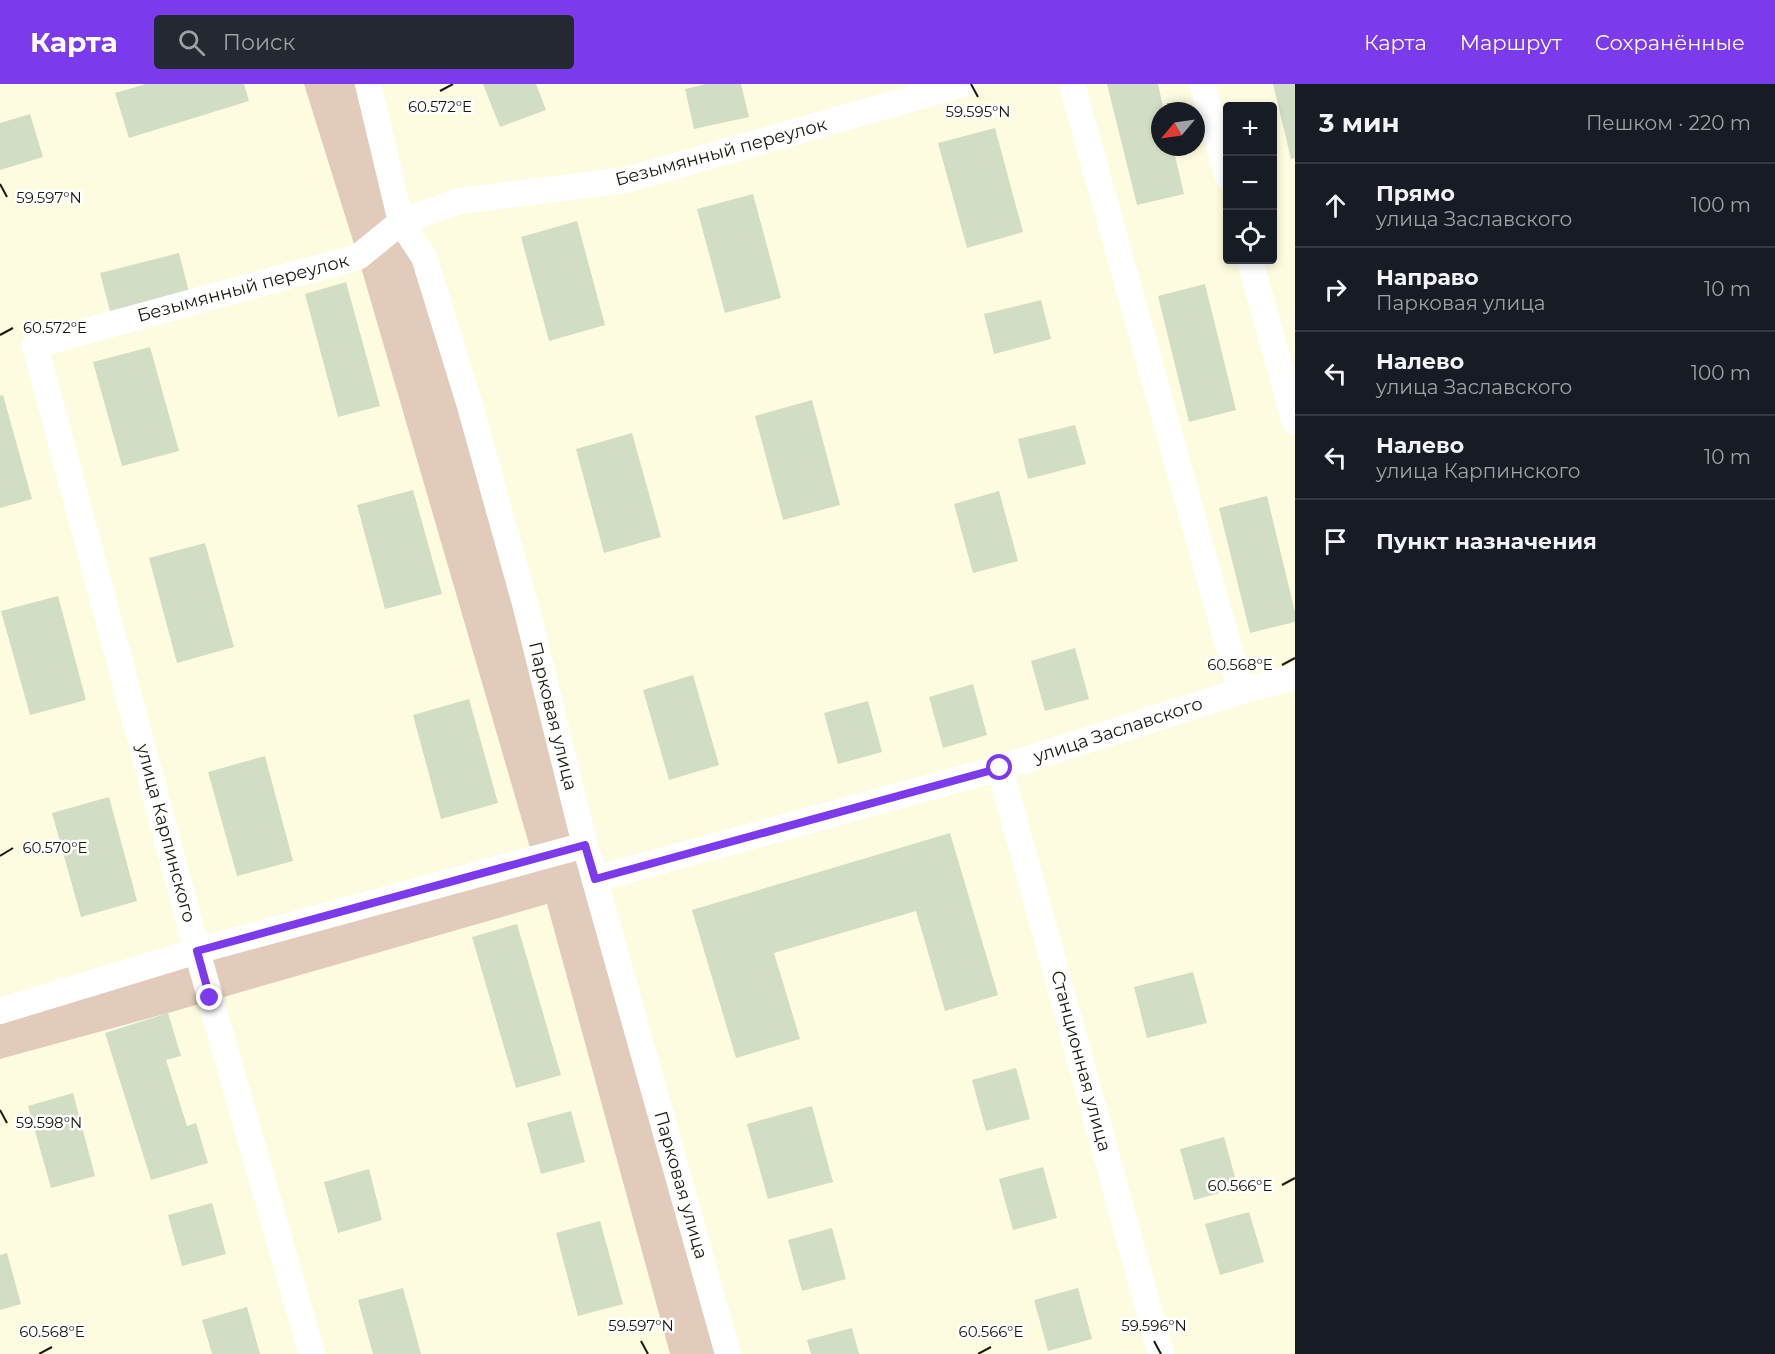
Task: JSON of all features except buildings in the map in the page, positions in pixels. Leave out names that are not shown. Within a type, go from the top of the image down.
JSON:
[{"type":"street","name":"Парковая улица","points":[[368,84],[401,222],[424,257],[470,406],[526,607],[585,845],[728,1354]]},
{"type":"street","name":"Безымянный переулок","points":[[35,345],[358,257],[401,222],[459,201],[626,180],[963,84]]},
{"type":"street","points":[[1072,84],[1241,691]]},
{"type":"street","points":[[1202,84],[1223,162]]},
{"type":"street","points":[[1251,264],[1295,423]]},
{"type":"street","name":"улица Карпинского","points":[[35,345],[197,951],[312,1354]]},
{"type":"street","name":"улица Заславского","points":[[595,879],[1000,768],[1241,691],[1295,677]]},
{"type":"street","name":"Станционная улица","points":[[1000,768],[1161,1354]]},
{"type":"street","points":[[0,1011],[197,951],[585,845]]},
{"type":"shaded area","points":[[304,84],[368,84],[424,257],[728,1354],[670,1354],[547,904],[0,1059],[0,1024],[533,858],[358,257]]},
{"type":"route","points":[[210,998],[197,951],[585,845],[595,879],[1000,768]]}]
